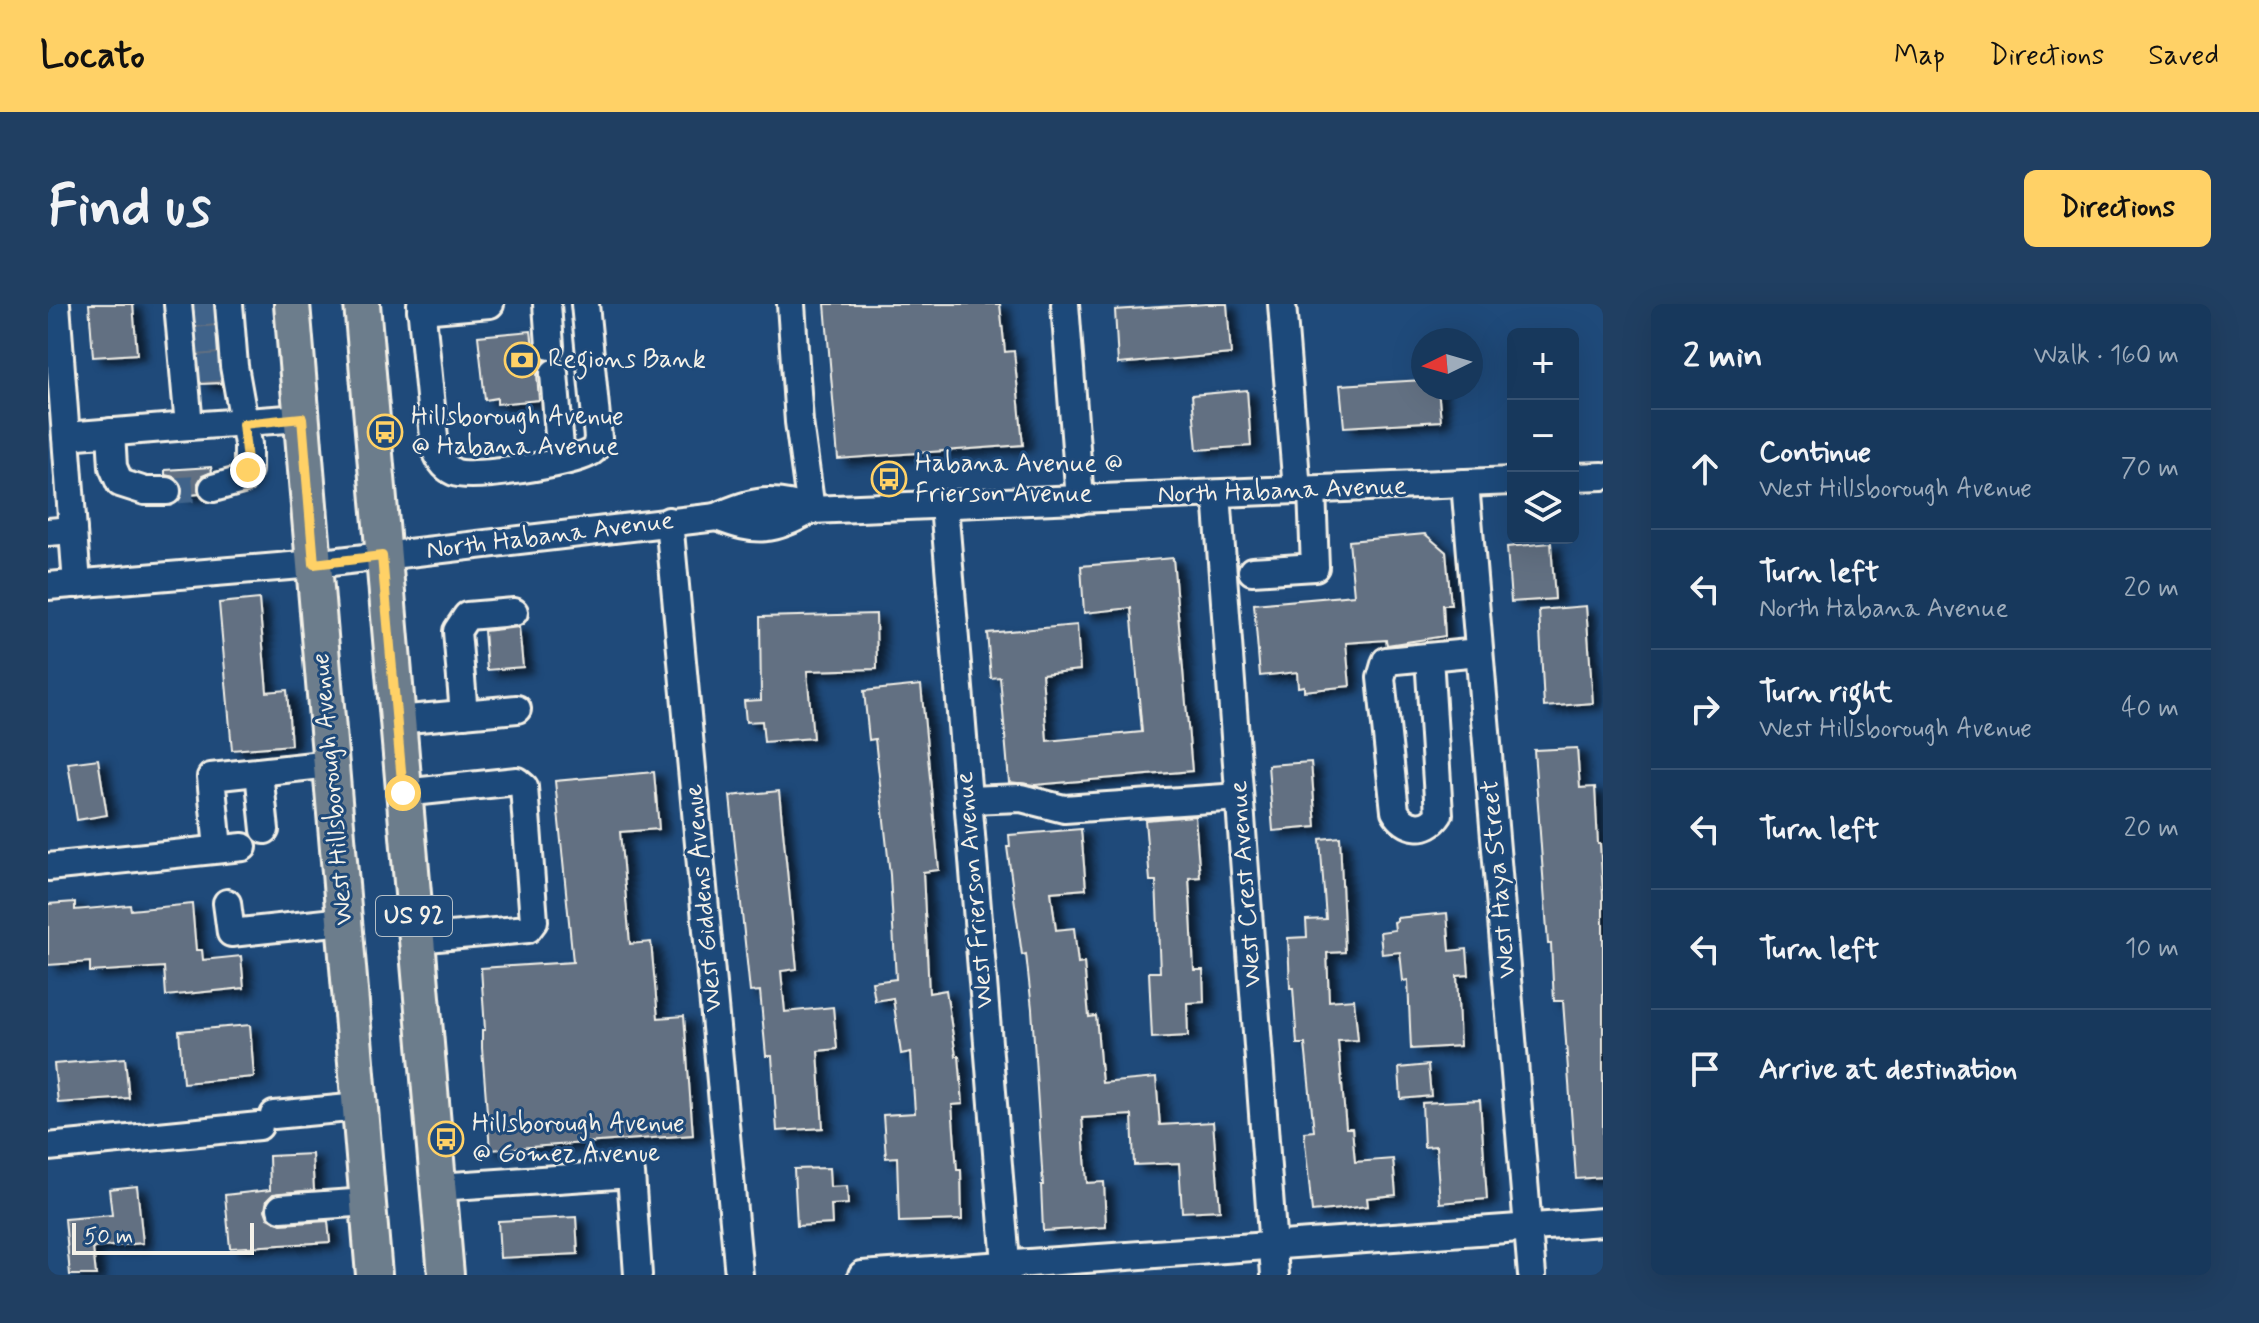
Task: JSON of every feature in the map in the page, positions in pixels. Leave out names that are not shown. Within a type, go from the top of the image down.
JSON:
[{"type":"main road","name":"West Hillsborough Avenue","points":[[292,304],[374,1275]]},
{"type":"main road","name":"US 92","points":[[362,304],[446,1275]]},
{"type":"street","points":[[56,304],[66,436],[61,531],[77,584]]},
{"type":"street","points":[[490,304],[421,307],[432,431],[439,459],[456,473],[512,470],[592,452],[598,438],[585,304]]},
{"type":"street","points":[[547,304],[550,346]]},
{"type":"street","points":[[791,304],[799,422],[811,510]]},
{"type":"street","points":[[1065,304],[1080,500]]},
{"type":"street","points":[[1252,571],[1315,567],[1282,304]]},
{"type":"street","points":[[189,426],[208,368],[204,310]]},
{"type":"street","points":[[204,310],[208,368],[243,424],[248,470],[242,480],[213,488]]},
{"type":"street","points":[[554,373],[561,460]]},
{"type":"street","points":[[66,436],[302,418]]},
{"type":"street","points":[[111,432],[113,467],[120,483],[145,491],[167,491]]},
{"type":"street","points":[[1579,477],[1603,476]]},
{"type":"street","name":"North Habana Avenue","points":[[48,586],[314,564],[717,517],[746,528],[782,526],[811,510],[1507,481]]},
{"type":"street","name":"West Haya Street","points":[[1465,483],[1532,1275]]},
{"type":"street","name":"West Crest Avenue","points":[[1217,494],[1275,1275]]},
{"type":"street","name":"West Frierson Avenue","points":[[944,505],[1006,1270]]},
{"type":"street","name":"West Giddens Avenue","points":[[669,521],[739,1275]]},
{"type":"street","points":[[464,714],[457,631],[467,616],[514,612]]},
{"type":"street","points":[[1429,657],[1439,814],[1429,825],[1419,827],[1409,826],[1400,820],[1395,811],[1381,678],[1386,661],[1479,652]]},
{"type":"street","points":[[397,720],[517,709]]},
{"type":"street","points":[[217,838],[211,777],[331,764]]},
{"type":"street","points":[[259,772],[265,830]]},
{"type":"street","points":[[403,793],[517,781],[524,787],[534,921],[528,929],[416,939]]},
{"type":"street","points":[[968,800],[1021,798],[1064,809],[1239,797]]},
{"type":"street","points":[[48,867],[243,847]]},
{"type":"street","points":[[227,903],[231,933],[344,921]]},
{"type":"street","points":[[48,1147],[360,1107]]},
{"type":"street","points":[[438,1187],[631,1174],[638,1275]]},
{"type":"street","points":[[281,1208],[368,1202]]},
{"type":"street","points":[[862,1275],[1006,1270],[1603,1222]]},
{"type":"building","points":[[89,304],[133,304],[137,354],[93,357]]},
{"type":"building","points":[[194,304],[213,304],[221,383],[201,384]]},
{"type":"building","points":[[825,304],[1000,304],[1005,352],[1014,351],[1023,445],[838,459]]},
{"type":"building","points":[[1227,304],[1231,354],[1118,364],[1115,310]]},
{"type":"building","name":"Regions Bank","points":[[531,331],[533,347],[537,356],[544,361],[537,374],[539,400],[497,404],[497,398],[485,400],[478,336]]},
{"type":"building","points":[[1411,381],[1411,400],[1439,400],[1441,421],[1344,427],[1340,385]]},
{"type":"building","points":[[1247,390],[1251,446],[1197,450],[1192,395]]},
{"type":"building","points":[[211,467],[212,472],[202,476],[198,483],[199,494],[182,496],[180,482],[165,475],[165,470]]},
{"type":"building","points":[[1425,534],[1446,552],[1451,605],[1443,605],[1445,636],[1387,645],[1386,640],[1346,643],[1350,686],[1304,691],[1304,686],[1298,687],[1297,672],[1260,676],[1254,604],[1354,595],[1349,541]]},
{"type":"building","points":[[1551,544],[1555,599],[1511,602],[1507,547]]},
{"type":"building","points":[[1173,558],[1192,771],[1035,785],[1009,782],[1000,677],[991,678],[987,633],[1077,625],[1080,670],[1042,674],[1047,741],[1142,732],[1131,608],[1084,613],[1081,566]]},
{"type":"building","points":[[259,599],[267,692],[287,690],[291,745],[232,750],[219,603]]},
{"type":"building","points":[[1586,606],[1593,703],[1544,707],[1539,610]]},
{"type":"building","points":[[876,614],[877,669],[807,671],[813,738],[764,742],[762,721],[746,722],[744,701],[761,700],[760,617]]},
{"type":"building","points":[[519,627],[523,667],[487,670],[484,631]]},
{"type":"building","points":[[921,685],[939,870],[923,872],[929,993],[946,990],[956,1056],[959,1056],[963,1104],[952,1105],[957,1170],[961,1170],[962,1220],[899,1222],[897,1157],[886,1158],[883,1115],[915,1113],[911,1052],[901,1054],[893,998],[875,1001],[872,982],[896,979],[890,875],[875,739],[869,740],[864,691]]},
{"type":"building","points":[[1577,748],[1580,788],[1595,787],[1600,844],[1603,894],[1603,1177],[1576,1179],[1563,1001],[1554,1001],[1551,944],[1548,944],[1534,750]]},
{"type":"building","points":[[98,759],[107,815],[77,820],[68,763]]},
{"type":"building","points":[[1311,762],[1316,827],[1273,831],[1268,765]]},
{"type":"building","points":[[654,772],[659,829],[620,832],[630,944],[651,942],[658,1018],[684,1016],[693,1135],[490,1150],[482,1048],[482,1030],[485,1030],[481,968],[573,962],[555,781]]},
{"type":"building","points":[[779,791],[797,969],[781,971],[785,1012],[833,1007],[837,1049],[818,1051],[823,1128],[777,1131],[772,1056],[766,1056],[760,991],[750,992],[730,796]]},
{"type":"building","points":[[1195,816],[1200,877],[1189,878],[1194,970],[1203,970],[1204,1002],[1187,1003],[1188,1036],[1152,1038],[1149,972],[1160,972],[1156,881],[1150,881],[1145,820]]},
{"type":"building","points":[[1081,829],[1086,889],[1051,892],[1056,930],[1074,928],[1078,964],[1084,963],[1089,1017],[1096,1016],[1102,1083],[1156,1078],[1160,1125],[1213,1122],[1220,1210],[1182,1212],[1179,1163],[1134,1165],[1132,1115],[1082,1118],[1087,1183],[1104,1182],[1106,1227],[1043,1231],[1032,1009],[1026,954],[1022,955],[1007,847],[1010,847],[1009,835]]},
{"type":"building","points":[[1340,837],[1345,952],[1327,953],[1329,1001],[1354,999],[1358,1040],[1338,1041],[1346,1128],[1352,1128],[1355,1162],[1393,1159],[1396,1195],[1367,1198],[1368,1206],[1312,1212],[1304,1132],[1314,1131],[1305,1044],[1297,1044],[1288,938],[1307,937],[1306,920],[1326,919],[1320,839]]},
{"type":"building","points":[[75,902],[75,910],[130,905],[131,910],[192,904],[196,950],[202,950],[203,960],[241,956],[244,988],[166,996],[164,967],[90,972],[90,962],[48,965],[48,904]]},
{"type":"building","points":[[1447,913],[1450,951],[1467,949],[1469,975],[1457,976],[1460,1046],[1411,1049],[1408,980],[1403,981],[1400,952],[1382,954],[1380,932],[1395,930],[1397,918]]},
{"type":"building","points":[[250,1025],[254,1077],[183,1083],[179,1031]]},
{"type":"building","points":[[125,1058],[129,1098],[58,1103],[54,1064]]},
{"type":"building","points":[[1428,1065],[1431,1096],[1401,1099],[1399,1068]]},
{"type":"building","points":[[1480,1100],[1487,1199],[1440,1203],[1436,1146],[1424,1147],[1422,1103]]},
{"type":"building","points":[[312,1154],[314,1190],[273,1194],[267,1200],[265,1210],[268,1218],[281,1224],[328,1221],[330,1242],[230,1248],[225,1195],[270,1190],[269,1156]]},
{"type":"building","points":[[829,1168],[830,1187],[847,1186],[848,1204],[831,1205],[832,1224],[797,1226],[794,1169]]},
{"type":"building","points":[[137,1186],[143,1243],[93,1248],[96,1275],[70,1275],[65,1219],[112,1215],[109,1189]]},
{"type":"building","points":[[576,1217],[578,1254],[500,1258],[498,1221]]},
{"type":"tunnel","points":[[193,313],[216,311]]},
{"type":"tunnel","points":[[195,341],[218,339]]},
{"type":"tunnel","points":[[197,369],[220,367]]},
{"type":"tunnel","points":[[167,491],[213,488]]},
{"type":"place","name":"Regions Bank","points":[[522,360]]},
{"type":"place","name":"Hillsborough Avenue @ Habana Avenue","points":[[385,432]]},
{"type":"place","name":"Habana Avenue @ Frierson Avenue","points":[[889,479]]},
{"type":"place","name":"Hillsborough Avenue @ Gomez Avenue","points":[[446,1139]]},
{"type":"route","points":[[248,470],[248,444],[243,424],[302,418],[314,564],[382,556],[403,793]]}]
